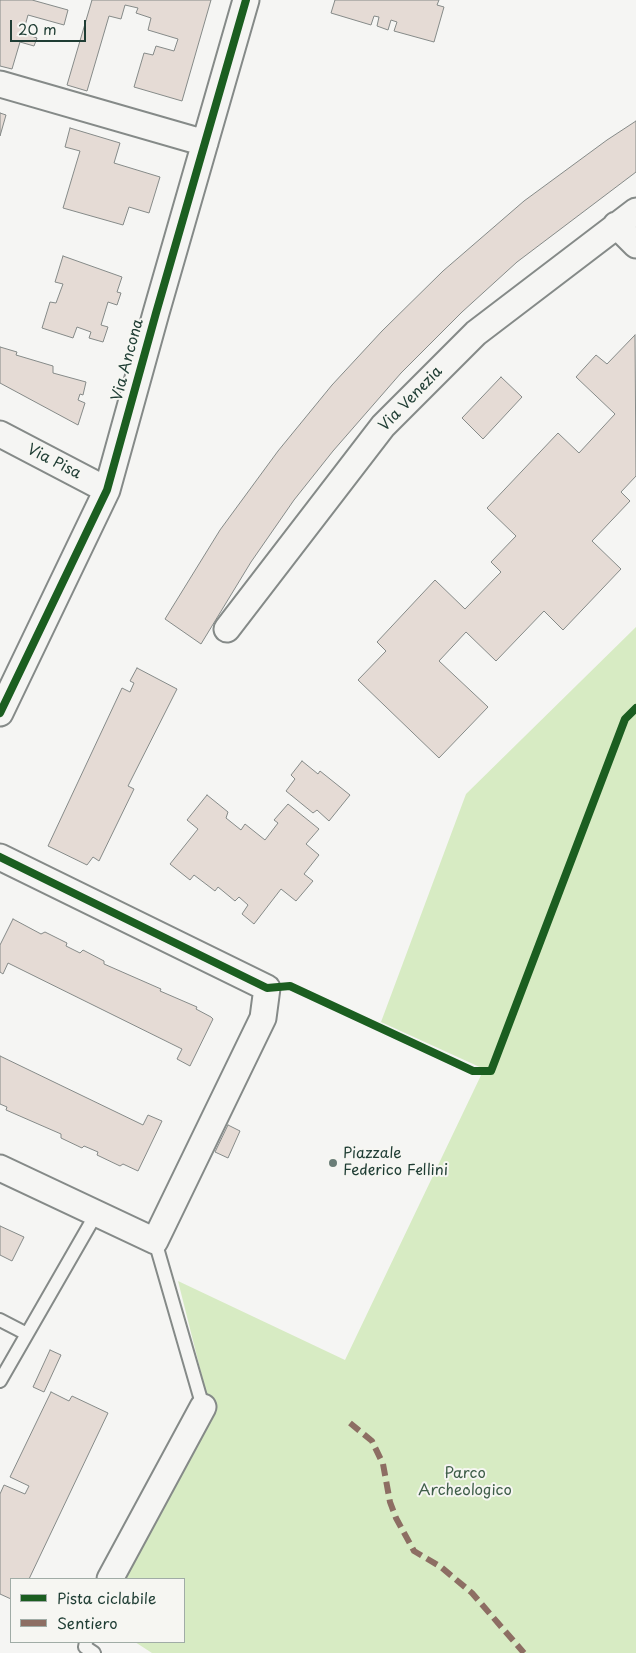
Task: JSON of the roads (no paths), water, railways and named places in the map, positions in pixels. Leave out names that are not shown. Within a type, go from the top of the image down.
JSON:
[{"type":"street","name":"Via Ancona","points":[[0,713],[107,490],[246,0]]},
{"type":"street","points":[[0,84],[205,143]]},
{"type":"street","points":[[626,218],[636,245]]},
{"type":"street","name":"Via Venezia","points":[[227,629],[384,426],[476,333],[626,218]]},
{"type":"street","name":"Via Pisa","points":[[0,434],[107,490]]},
{"type":"street","points":[[0,857],[267,988],[263,1018],[155,1241],[0,1168]]},
{"type":"street","points":[[111,1578],[203,1408]]},
{"type":"lane","points":[[0,1381],[96,1214]]},
{"type":"lane","points":[[155,1241],[203,1408]]},
{"type":"lane","points":[[0,1320],[27,1334]]},
{"type":"place","name":"Piazzale Federico Fellini","points":[[333,1163]]},
{"type":"park label","name":"Parco Archeologico","points":[[465,1482]]}]
